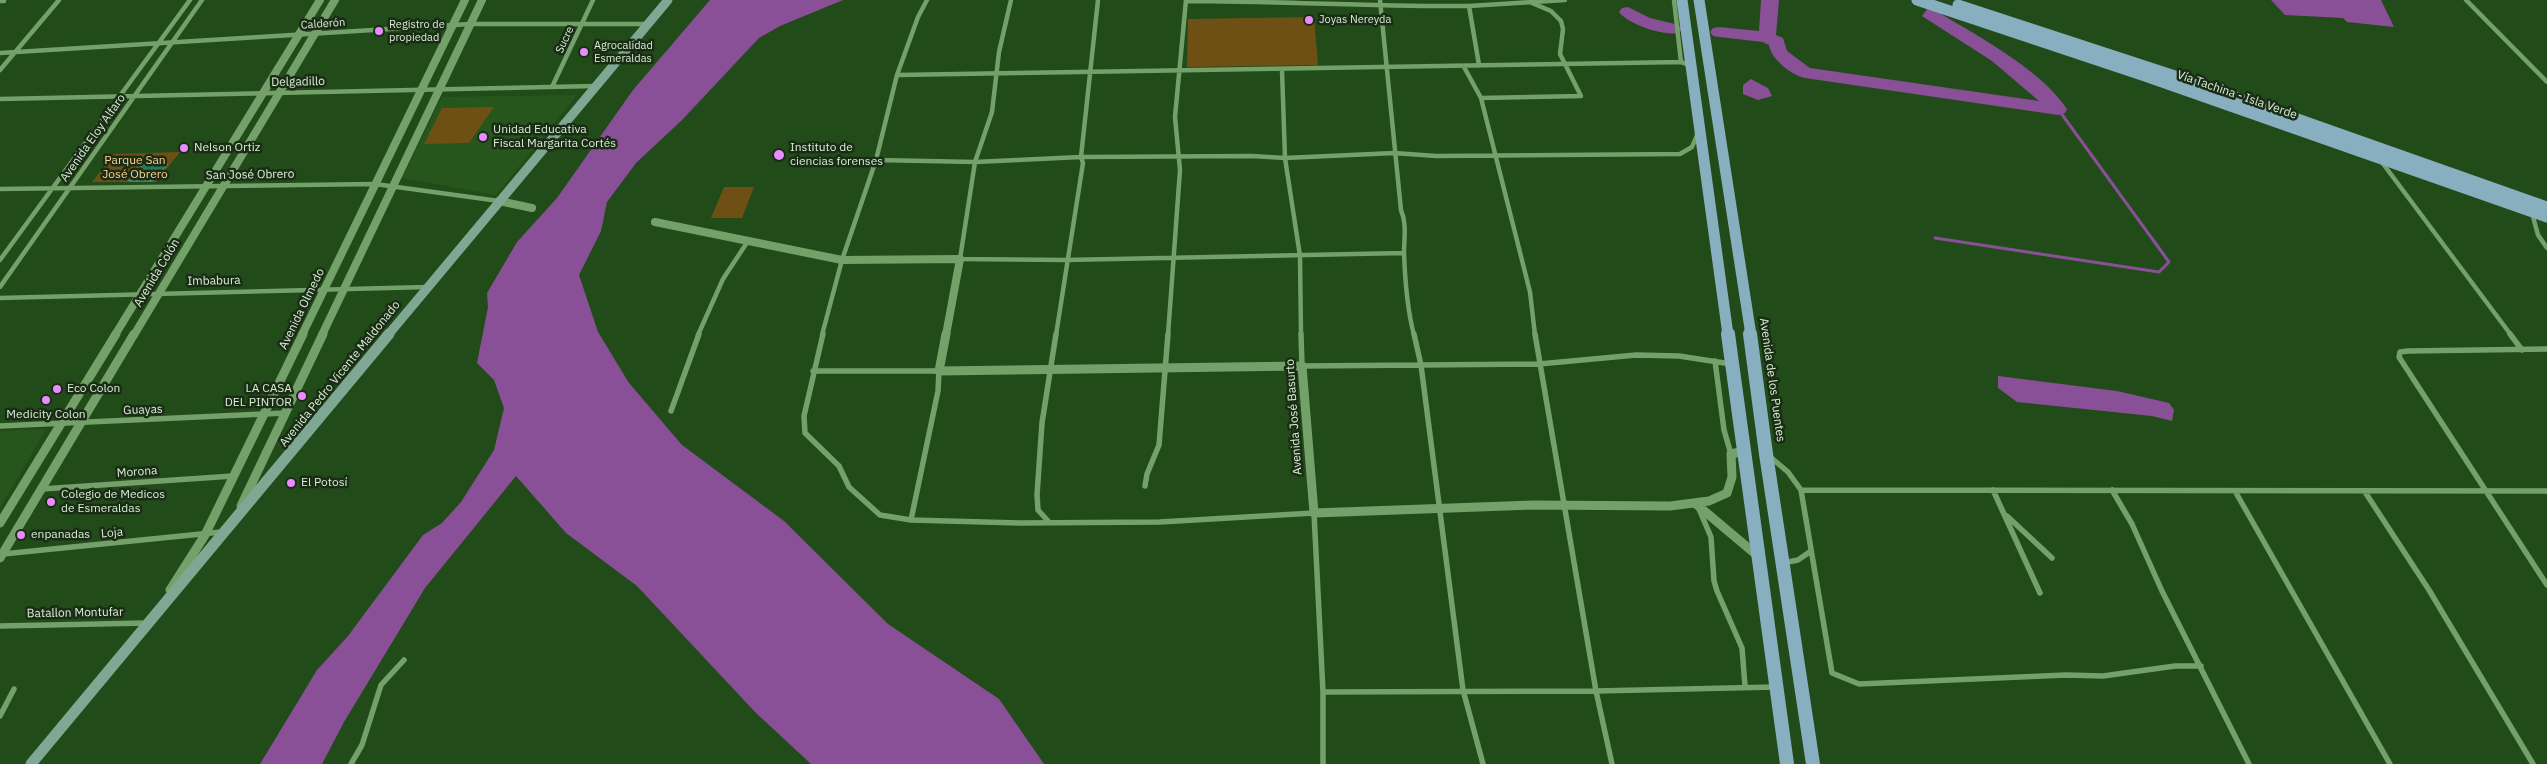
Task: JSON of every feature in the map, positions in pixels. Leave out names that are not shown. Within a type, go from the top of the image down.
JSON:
[{"type":"main road","name":"Avenida Pedro Vicente Maldonado","points":[[31,764],[227,532],[499,201],[668,0]]},
{"type":"main road","points":[[1682,0],[1686,63],[1699,130],[1760,558],[1787,764]]},
{"type":"main road","name":"Avenida de los Puentes","points":[[1699,0],[1752,338],[1766,454],[1813,764]]},
{"type":"main road","name":"Vía Tachina - Isla Verde","points":[[1917,0],[2145,76],[2547,217]]},
{"type":"main road","name":"Vía Tachina - Isla Verde","points":[[1944,0],[2184,79],[2547,207]]},
{"type":"street","points":[[0,70],[59,0]]},
{"type":"street","name":"Avenida Eloy Alfaro","points":[[0,260],[190,0]]},
{"type":"street","name":"Avenida Eloy Alfaro","points":[[0,287],[202,0]]},
{"type":"street","name":"Avenida Colón","points":[[0,523],[320,0]]},
{"type":"street","name":"Avenida Colón","points":[[1,555],[335,0]]},
{"type":"street","name":"Avenida Olmedo","points":[[150,623],[205,535],[466,0]]},
{"type":"street","points":[[234,522],[482,0]]},
{"type":"street","name":"Sucre","points":[[552,87],[593,0]]},
{"type":"street","points":[[927,0],[918,17],[896,75],[876,160],[842,260],[813,371],[804,416],[805,433],[839,466],[849,487],[880,515],[910,520],[1160,522],[1438,508],[1563,504],[1696,504],[1722,497],[1731,486],[1731,454],[1724,430],[1715,361]]},
{"type":"street","points":[[910,520],[938,391],[939,371],[976,162],[992,112],[996,73],[1011,0]]},
{"type":"street","points":[[1049,522],[1038,510],[1036,494],[1042,423],[1066,260],[1083,163],[1081,157],[1098,0]]},
{"type":"street","points":[[1145,486],[1147,474],[1159,444],[1166,368],[1180,157],[1175,117],[1186,0],[1382,7],[1469,6],[1565,0]]},
{"type":"street","points":[[1380,0],[1394,153],[1401,210],[1404,218],[1404,253],[1409,315],[1421,365],[1463,690],[1483,764]]},
{"type":"street","points":[[896,75],[1464,67],[1564,63],[1686,63],[1674,0]]},
{"type":"street","points":[[2466,0],[2547,82]]},
{"type":"street","points":[[1481,98],[1579,97],[1581,94],[1560,54],[1563,29],[1561,22],[1550,11],[1532,3]]},
{"type":"street","points":[[1469,6],[1480,65]]},
{"type":"street","name":"Calderón","points":[[0,53],[158,43],[171,44],[470,24],[648,24]]},
{"type":"street","points":[[1464,67],[1481,98],[1530,292],[1538,364],[1596,691],[1612,764]]},
{"type":"street","name":"Avenida José Basurto","points":[[1282,70],[1285,158],[1300,256],[1302,366],[1314,513],[1323,692],[1323,764]]},
{"type":"street","name":"Delgadillo","points":[[0,99],[120,96],[133,98],[280,92],[596,86]]},
{"type":"street","points":[[876,160],[976,162],[1081,157],[1252,156],[1285,158],[1394,153],[1496,156],[1680,154],[1692,147],[1699,130]]},
{"type":"street","points":[[2379,158],[2522,350]]},
{"type":"street","name":"San José Obrero","points":[[0,189],[375,184],[394,185],[499,201]]},
{"type":"street","points":[[499,201],[532,208]]},
{"type":"street","points":[[2532,212],[2538,235],[2547,248]]},
{"type":"street","points":[[654,222],[842,260],[1066,260],[1404,253]]},
{"type":"street","points":[[671,411],[695,343],[723,279],[748,240]]},
{"type":"street","name":"Imbabura","points":[[0,298],[160,292],[428,287]]},
{"type":"street","points":[[2547,349],[2400,352],[2399,357],[2417,388],[2547,585]]},
{"type":"street","points":[[813,371],[1538,364],[1636,355],[1679,356],[1732,364]]},
{"type":"street","name":"Guayas","points":[[0,426],[286,413]]},
{"type":"street","points":[[1731,454],[1744,451]]},
{"type":"street","points":[[1766,454],[1788,472],[1801,490],[1832,674],[1858,684],[2066,675],[2103,676],[2175,666],[2201,666]]},
{"type":"street","name":"Morona","points":[[42,489],[233,476]]},
{"type":"street","points":[[1801,490],[2547,491]]},
{"type":"street","points":[[1993,490],[2040,593]]},
{"type":"street","points":[[2112,490],[2132,524],[2162,591],[2249,764]]},
{"type":"street","points":[[2235,491],[2390,764]]},
{"type":"street","points":[[2364,492],[2430,590],[2532,764]]},
{"type":"street","points":[[1696,504],[1760,558]]},
{"type":"street","points":[[1696,504],[1711,537],[1714,581],[1717,591],[1742,648],[1745,686]]},
{"type":"street","points":[[2005,513],[2052,558]]},
{"type":"street","name":"Loja","points":[[1,555],[227,532]]},
{"type":"street","points":[[1783,563],[1795,562],[1806,557],[1810,551]]},
{"type":"street","name":"Batallon Montufar","points":[[0,626],[150,623]]},
{"type":"street","points":[[351,764],[362,745],[381,685],[404,660]]},
{"type":"street","points":[[1323,692],[1596,691],[1745,686],[1776,687]]},
{"type":"street","points":[[0,716],[14,689]]},
{"type":"shaded area","points":[[710,0],[843,0],[780,26],[759,38],[682,120],[636,163],[607,202],[601,231],[579,275],[598,332],[629,383],[682,445],[784,521],[888,624],[999,699],[1044,764],[811,764],[755,712],[637,586],[566,533],[516,476],[425,588],[344,722],[322,764],[260,764],[317,670],[348,636],[423,535],[442,523],[461,502],[494,450],[504,408],[494,380],[477,363],[488,307],[487,293],[517,242],[557,198],[633,90]]},
{"type":"shaded area","points":[[2271,0],[2381,0],[2394,27],[2347,22],[2343,18],[2285,15]]},
{"type":"shaded area","points":[[1751,79],[1768,88],[1772,96],[1758,100],[1743,94],[1743,85]]},
{"type":"shaded area","name":"Unidad Educativa Fiscal Margarita Cortés","points":[[577,95],[496,195],[402,178],[442,97]]},
{"type":"shaded area","points":[[1998,376],[2117,391],[2169,403],[2174,410],[2172,421],[2152,416],[2017,402],[1998,388]]},
{"type":"shaded area","points":[[46,429],[0,508],[0,431]]},
{"type":"green space","points":[[1314,17],[1318,65],[1187,67],[1188,19]]},
{"type":"green space","points":[[494,107],[469,143],[424,144],[442,108]]},
{"type":"green space","name":"Parque San José Obrero","points":[[180,152],[156,182],[92,182],[114,154]]},
{"type":"green space","points":[[724,187],[754,187],[742,218],[711,218]]},
{"type":"building","points":[[144,164],[168,164],[153,181],[129,181]]},
{"type":"waterway","points":[[1767,37],[1770,0]]},
{"type":"waterway","points":[[1628,12],[1644,22],[1673,29]]},
{"type":"waterway","points":[[1767,37],[1777,42],[1779,53],[1805,73],[2058,109],[2029,81],[1999,58],[1931,16],[1934,12]]},
{"type":"waterway","points":[[1719,32],[1767,37]]},
{"type":"waterway","points":[[1935,238],[2159,272],[2169,262],[2058,109]]},
{"type":"place","name":"Joyas Nereyda","points":[[1309,20]]},
{"type":"place","name":"Registro de propiedad","points":[[379,31]]},
{"type":"place","name":"Agrocalidad Esmeraldas","points":[[584,52]]},
{"type":"place","name":"Unidad Educativa Fiscal Margarita Cortés","points":[[483,137]]},
{"type":"place","name":"Nelson Ortiz","points":[[184,148]]},
{"type":"place","name":"Instituto de ciencias forenses","points":[[779,155]]},
{"type":"place","name":"Eco Colon","points":[[57,389]]},
{"type":"place","name":"LA CASA DEL PINTOR","points":[[302,396]]},
{"type":"place","name":"Medicity Colon","points":[[46,400]]},
{"type":"place","name":"El Potosí","points":[[291,483]]},
{"type":"place","name":"Colegio de Medicos de Esmeraldas","points":[[51,502]]},
{"type":"place","name":"enpanadas","points":[[21,535]]}]
